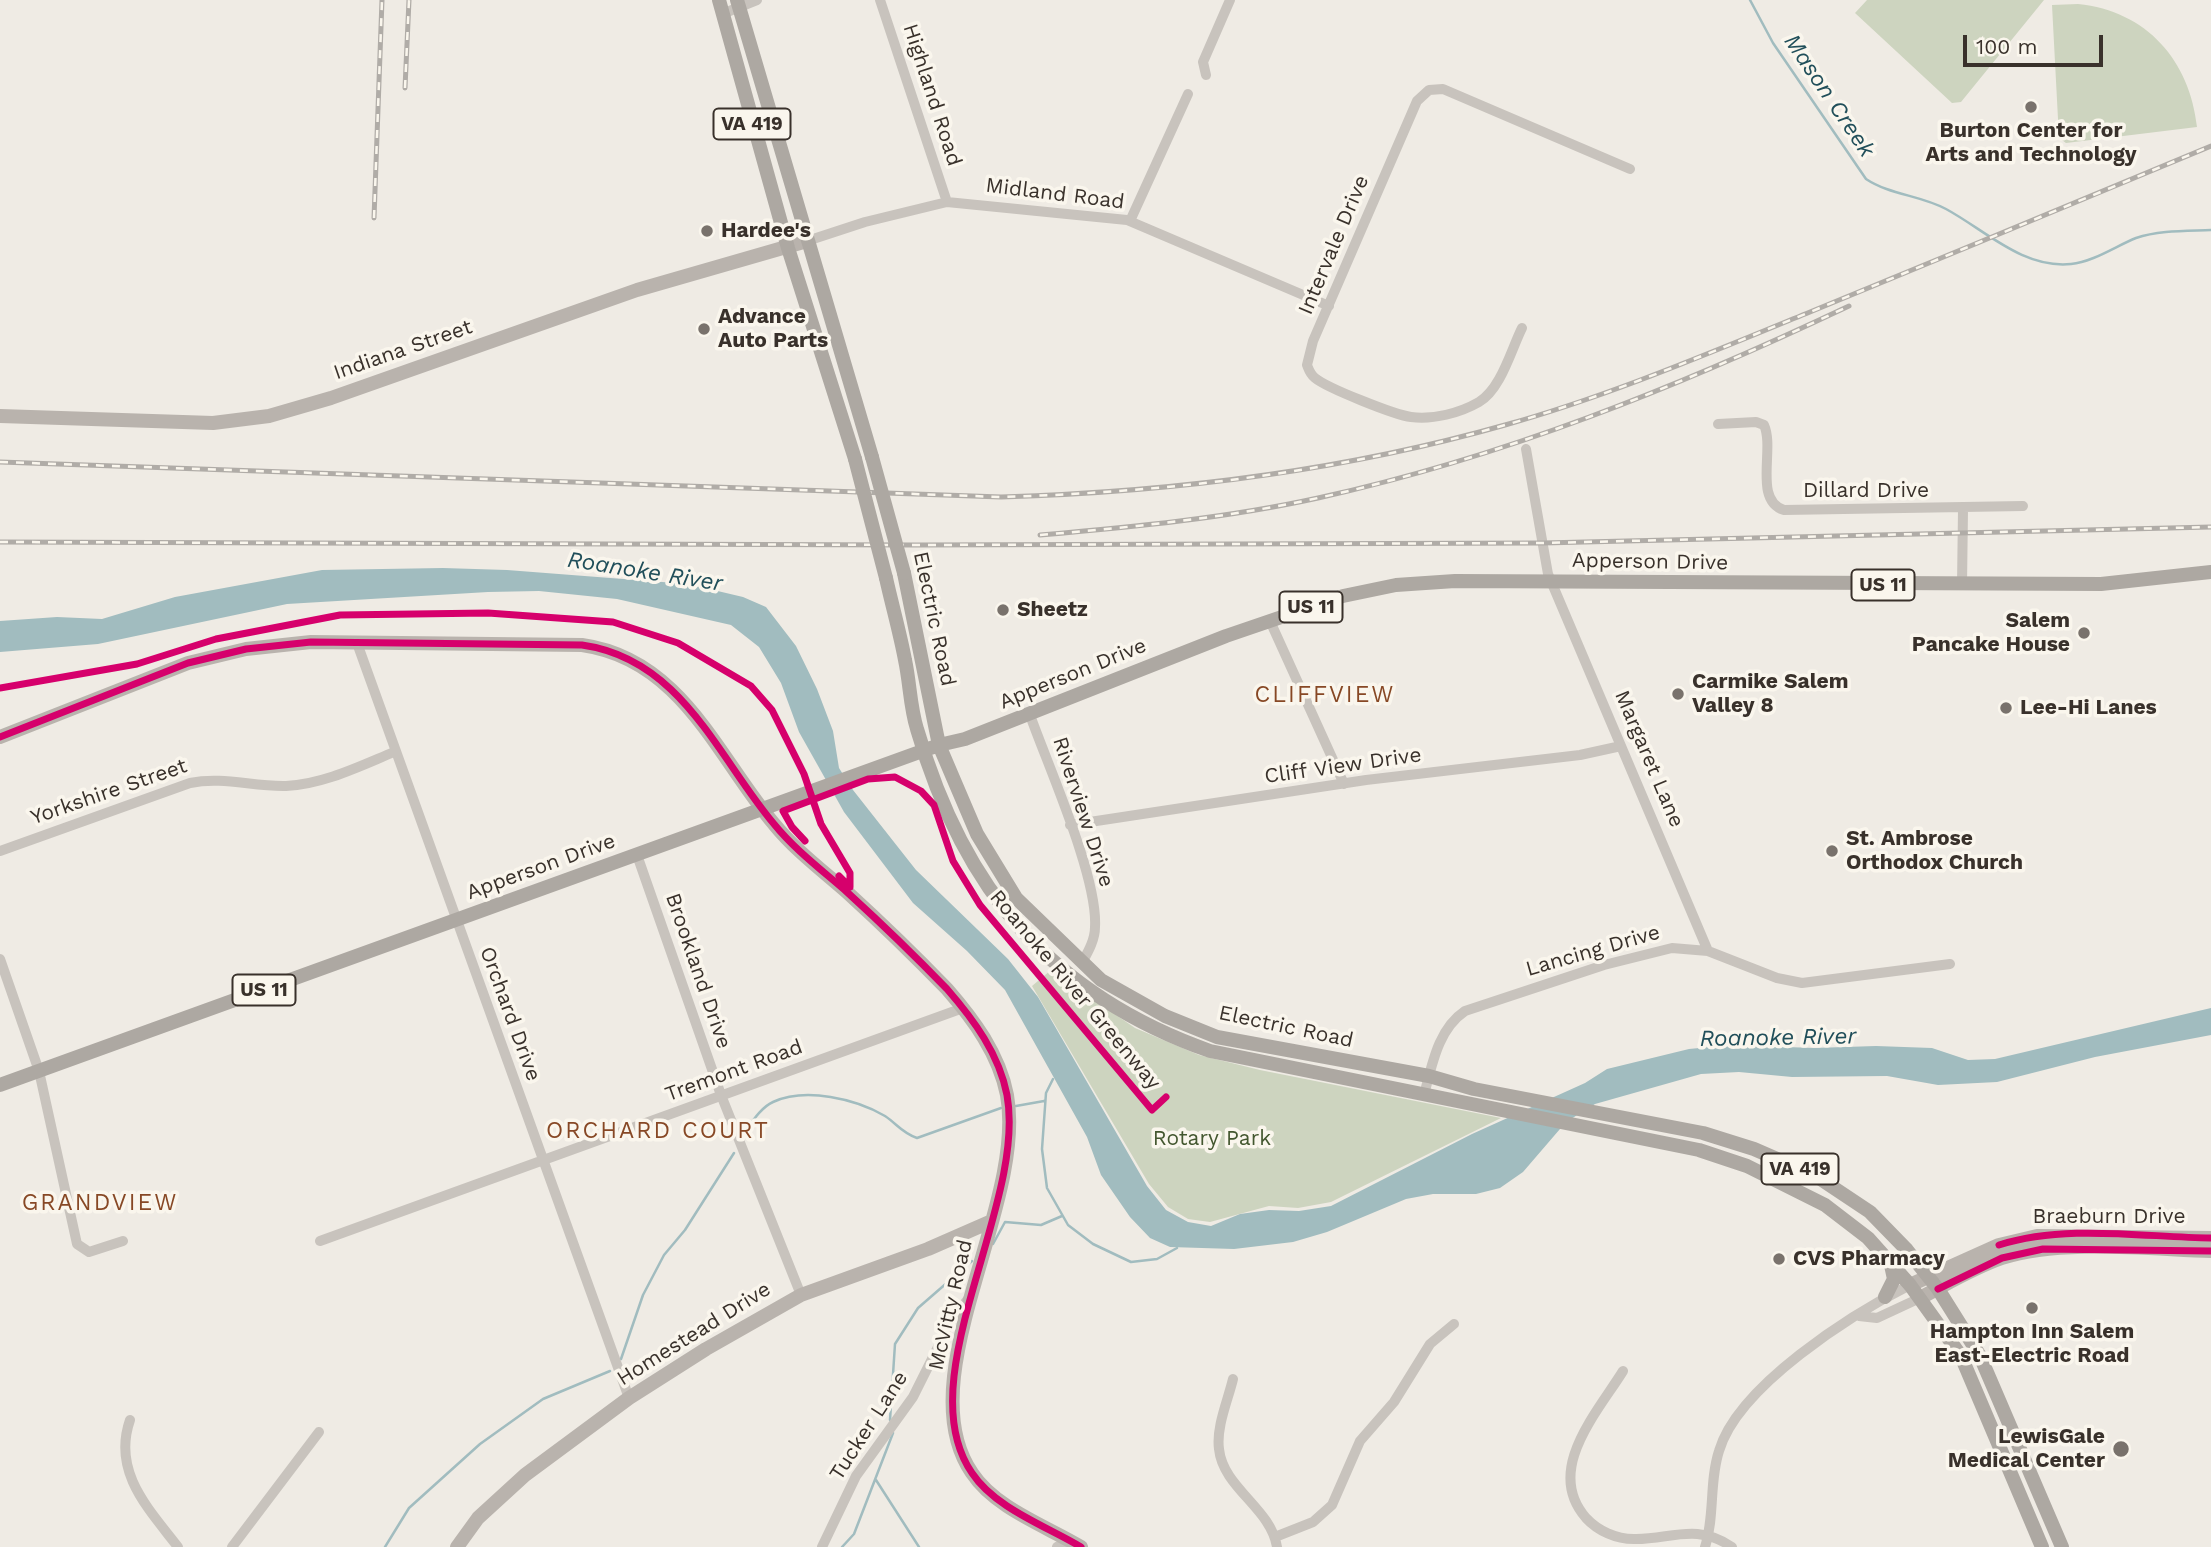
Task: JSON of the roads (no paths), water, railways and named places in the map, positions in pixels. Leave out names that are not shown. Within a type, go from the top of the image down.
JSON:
[{"type":"main road","name":"VA 419","points":[[738,4],[807,242]]},
{"type":"main road","name":"VA 419","points":[[720,7],[788,248]]},
{"type":"main road","name":"Electric Road","points":[[807,242],[904,573],[939,745],[977,834],[1006,882],[1036,919],[1082,963],[1125,995],[1165,1016],[1217,1037],[1429,1076],[1473,1096],[1720,1157],[1797,1190],[1850,1222],[1910,1285],[1961,1356],[2042,1547]]},
{"type":"main road","name":"Electric Road","points":[[788,248],[855,459],[886,578],[905,660],[916,727],[924,750],[948,811],[990,891],[1045,956],[1094,995],[1155,1031],[1210,1051],[1424,1095],[1473,1096],[1639,1119],[1729,1140],[1816,1176],[1870,1212],[1934,1282],[1980,1356],[2062,1547]]},
{"type":"main road","name":"Apperson Drive","points":[[0,1085],[871,769],[939,745],[965,739],[1270,621],[1343,596],[1396,585],[1455,581],[2101,584],[2211,572]]},
{"type":"main road","points":[[1885,1297],[1894,1279],[1890,1264]]},
{"type":"street","points":[[720,7],[757,0]]},
{"type":"street","name":"Highland Road","points":[[880,0],[947,202]]},
{"type":"street","points":[[1206,75],[1203,62],[1230,0]]},
{"type":"street","name":"Intervale Drive","points":[[1522,328],[1491,392],[1458,412],[1410,417],[1312,376],[1308,358],[1417,101],[1429,90],[1443,89],[1630,169]]},
{"type":"street","points":[[1130,221],[1188,94]]},
{"type":"street","name":"Midland Road","points":[[807,242],[866,222],[947,202],[1130,221],[1329,306]]},
{"type":"street","name":"Indiana Street","points":[[0,416],[213,423],[269,416],[331,398],[637,290],[807,242]]},
{"type":"street","name":"Dillard Drive","points":[[1718,424],[1756,422],[1764,425],[1768,493],[1778,508],[1963,510],[2023,506]]},
{"type":"street","name":"Margaret Lane","points":[[1526,449],[1546,567],[1708,951]]},
{"type":"street","points":[[1962,585],[1963,510]]},
{"type":"street","points":[[1270,621],[1344,784]]},
{"type":"street","name":"McVitty Road","points":[[0,737],[151,677],[217,655],[269,646],[357,643],[582,645],[610,651],[639,665],[687,706],[713,736],[763,808],[795,845],[906,948],[963,1008],[995,1058],[1009,1111],[1007,1157],[954,1381],[954,1416],[960,1450],[973,1475],[984,1488],[1069,1545]]},
{"type":"street","name":"Orchard Drive","points":[[357,643],[394,752],[629,1398]]},
{"type":"street","name":"Riverview Drive","points":[[1030,715],[1084,869],[1096,924],[1082,963]]},
{"type":"street","name":"Cliff View Drive","points":[[1070,825],[1344,784],[1580,755],[1621,746]]},
{"type":"street","name":"Yorkshire Street","points":[[0,851],[190,783],[222,779],[275,786],[311,783],[394,752]]},
{"type":"street","name":"Brookland Drive","points":[[636,855],[721,1096],[801,1295]]},
{"type":"street","name":"Lancing Drive","points":[[1424,1095],[1442,1037],[1456,1017],[1465,1011],[1655,950],[1708,951],[1777,978],[1802,984],[1951,964]]},
{"type":"street","points":[[0,958],[39,1071],[77,1244],[89,1252],[124,1241]]},
{"type":"street","name":"Tremont Road","points":[[320,1241],[963,1008]]},
{"type":"street","name":"Homestead Drive","points":[[457,1547],[478,1518],[508,1489],[569,1440],[718,1341],[801,1295],[928,1249],[992,1220]]},
{"type":"street","name":"Braeburn Drive","points":[[1707,1542],[1715,1465],[1719,1449],[1736,1417],[1759,1392],[1813,1345],[1859,1316],[1868,1306],[1910,1285],[1934,1282],[2042,1243],[2155,1243],[2211,1238]]},
{"type":"street","name":"Braeburn Drive","points":[[2155,1243],[2211,1251]]},
{"type":"street","name":"Braeburn Drive","points":[[1859,1316],[1877,1318],[1920,1298],[1934,1282]]},
{"type":"street","name":"Tucker Lane","points":[[822,1547],[856,1476],[913,1397],[952,1319],[974,1293]]},
{"type":"street","points":[[1233,1379],[1219,1436],[1221,1460],[1267,1520],[1276,1542],[1313,1522],[1332,1504],[1360,1441],[1394,1402],[1424,1350],[1454,1324]]},
{"type":"street","points":[[1623,1371],[1574,1451],[1570,1474],[1576,1502],[1591,1523],[1622,1538],[1677,1533],[1732,1547]]},
{"type":"street","points":[[130,1420],[124,1445],[130,1480],[178,1547]]},
{"type":"street","points":[[232,1547],[319,1432]]},
{"type":"water","points":[[322,570],[507,570],[688,584],[743,597],[766,607],[796,646],[817,689],[833,731],[839,768],[853,790],[916,870],[1008,959],[1038,997],[1147,1186],[1166,1210],[1188,1222],[1211,1226],[1240,1214],[1269,1210],[1299,1211],[1331,1206],[1472,1134],[1585,1083],[1607,1069],[1689,1049],[1731,1045],[1814,1048],[1876,1046],[1932,1048],[1968,1060],[1995,1059],[2211,1008],[2211,1035],[2095,1057],[1997,1082],[1938,1085],[1887,1076],[1792,1077],[1739,1072],[1701,1074],[1595,1104],[1566,1122],[1523,1172],[1500,1188],[1476,1194],[1433,1194],[1406,1199],[1327,1232],[1293,1242],[1234,1249],[1170,1247],[1150,1238],[1130,1217],[1101,1175],[1087,1137],[1005,990],[967,951],[913,903],[844,812],[799,732],[781,683],[759,647],[731,625],[617,599],[539,591],[488,592],[287,604],[98,644],[0,652],[0,621],[57,617],[102,619],[175,597]]},
{"type":"waterway","name":"Mason Creek","points":[[1750,0],[1773,43],[1866,179],[1875,184],[1936,204],[2005,246],[2053,264],[2088,260],[2145,235],[2211,230]]},
{"type":"waterway","points":[[1053,1079],[1046,1093],[1042,1149],[1047,1188],[1068,1225],[1093,1244],[1131,1262],[1157,1259],[1177,1248]]},
{"type":"waterway","points":[[747,1129],[769,1104],[800,1095],[831,1097],[860,1105],[885,1116],[903,1131],[917,1138],[1001,1108]]},
{"type":"waterway","points":[[1016,1106],[1044,1101]]},
{"type":"waterway","points":[[621,1359],[643,1295],[664,1255],[685,1230],[734,1153]]},
{"type":"waterway","points":[[993,1244],[1005,1222],[1041,1225],[1062,1216]]},
{"type":"waterway","points":[[890,1420],[895,1344],[918,1308],[972,1261]]},
{"type":"waterway","points":[[385,1547],[409,1508],[480,1444],[543,1399],[610,1371]]},
{"type":"waterway","points":[[842,1547],[854,1534],[893,1433]]},
{"type":"waterway","points":[[876,1480],[919,1547]]},
{"type":"railway","points":[[374,218],[382,0]]},
{"type":"railway","points":[[405,88],[409,0]]},
{"type":"railway","points":[[0,462],[1001,497],[1129,490],[1255,477],[1443,441],[1582,401],[1734,343],[2211,146]]},
{"type":"railway","points":[[1040,535],[1249,511],[1318,498],[1455,462],[1523,441],[1655,392],[1849,306]]},
{"type":"railway","points":[[0,542],[916,545],[1543,543],[2211,527]]},
{"type":"place","name":"Burton Center for Arts and Technology","points":[[2031,107]]},
{"type":"place","name":"Hardee's","points":[[707,231]]},
{"type":"place","name":"Advance Auto Parts","points":[[704,329]]},
{"type":"place","name":"Sheetz","points":[[1003,610]]},
{"type":"place","name":"Salem Pancake House","points":[[2084,633]]},
{"type":"place","name":"Carmike Salem Valley 8","points":[[1678,694]]},
{"type":"place","name":"Lee-Hi Lanes","points":[[2006,708]]},
{"type":"place","name":"St. Ambrose Orthodox Church","points":[[1832,851]]},
{"type":"place","name":"CVS Pharmacy","points":[[1779,1259]]},
{"type":"place","name":"Hampton Inn Salem East-Electric Road","points":[[2032,1308]]},
{"type":"place","name":"LewisGale Medical Center","points":[[2121,1449]]},
{"type":"district","name":"CLIFFVIEW","points":[[1325,695]]},
{"type":"district","name":"ORCHARD COURT","points":[[658,1131]]},
{"type":"district","name":"GRANDVIEW","points":[[100,1203]]},
{"type":"water label","name":"Roanoke River","points":[[645,572]]},
{"type":"water label","name":"Roanoke River","points":[[1778,1038]]},
{"type":"park label","name":"Rotary Park","points":[[1212,1139]]}]
